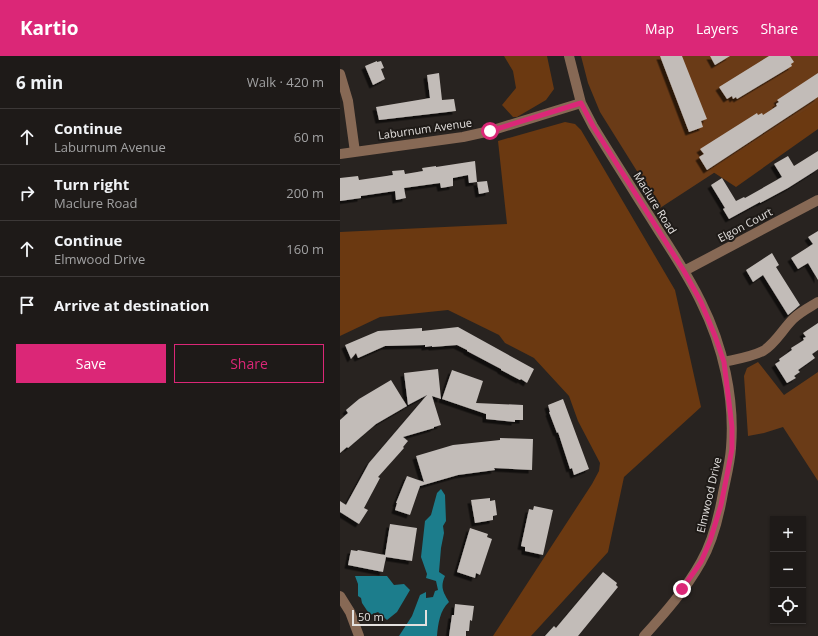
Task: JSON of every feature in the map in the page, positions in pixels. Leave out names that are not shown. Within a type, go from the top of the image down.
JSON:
[{"type":"street","name":"Maclure Road","points":[[569,56],[581,103],[596,131],[684,271],[701,302],[724,362]]},
{"type":"street","points":[[340,74],[348,101],[355,152]]},
{"type":"street","name":"Laburnum Avenue","points":[[340,154],[463,137],[490,131],[581,103]]},
{"type":"street","name":"Elgon Court","points":[[684,271],[818,200]]},
{"type":"street","points":[[724,362],[762,352],[771,345],[792,320],[818,302]]},
{"type":"street","name":"Elmwood Drive","points":[[644,636],[664,614],[697,567],[710,541],[714,529],[732,449],[731,411],[724,362]]},
{"type":"street","points":[[340,596],[350,612],[359,636]]},
{"type":"shaded area","points":[[504,56],[547,56],[554,89],[546,100],[517,117],[513,117],[502,105],[516,88],[513,71]]},
{"type":"shaded area","points":[[581,56],[818,56],[818,105],[660,208],[600,112],[588,83]]},
{"type":"shaded area","points":[[818,102],[818,129],[736,187],[710,170]]},
{"type":"shaded area","points":[[565,122],[575,124],[581,130],[675,290],[701,407],[624,477],[608,552],[531,636],[493,636],[592,484],[599,471],[600,463],[578,421],[569,396],[534,358],[505,343],[499,335],[448,310],[380,317],[340,336],[340,232],[507,224],[498,141]]},
{"type":"shaded area","points":[[758,362],[784,395],[818,372],[818,481],[783,427],[748,436],[744,376],[747,368]]},
{"type":"water","points":[[441,489],[445,495],[446,521],[443,526],[444,533],[439,572],[445,576],[443,589],[449,602],[443,609],[437,636],[399,636],[412,616],[420,595],[426,592],[426,598],[433,597],[435,591],[438,590],[436,581],[426,578],[427,574],[421,557],[425,521],[431,515],[437,493]]},
{"type":"water","points":[[355,576],[387,576],[394,585],[404,584],[410,590],[397,612],[387,620],[378,612],[370,615],[362,603],[361,598],[358,596],[358,584]]},
{"type":"building","points":[[660,56],[682,56],[707,119],[701,121],[703,127],[689,132]]},
{"type":"building","points":[[710,56],[730,56],[715,65]]},
{"type":"building","points":[[769,56],[790,56],[794,62],[791,64],[792,66],[737,99],[736,97],[733,99],[732,96],[727,99],[719,87]]},
{"type":"building","points":[[381,61],[384,68],[381,69],[385,79],[373,85],[365,66]]},
{"type":"building","points":[[439,73],[442,100],[454,99],[456,111],[379,120],[376,107],[430,98],[427,75]]},
{"type":"building","points":[[818,73],[818,97],[707,170],[699,157],[704,154],[700,149],[757,113],[758,115],[762,113],[763,115],[777,106],[776,104],[779,102],[777,100]]},
{"type":"building","points":[[818,151],[818,169],[788,188],[729,219],[723,209],[725,208],[711,185],[722,178],[736,201],[744,197],[745,198],[782,177],[774,164],[788,156],[794,166]]},
{"type":"building","points":[[475,161],[477,182],[469,183],[468,175],[453,178],[453,186],[441,188],[440,183],[404,188],[406,198],[396,200],[395,191],[340,201],[340,178],[358,176],[359,180],[393,175],[392,171],[404,170],[405,174],[423,171],[422,168]]},
{"type":"building","points":[[487,181],[489,192],[479,194],[477,182]]},
{"type":"building","points":[[818,231],[818,280],[808,263],[798,269],[791,258],[813,244],[808,237]]},
{"type":"building","points":[[772,253],[779,265],[776,267],[800,305],[788,315],[763,275],[753,282],[746,270]]},
{"type":"building","points":[[818,323],[818,350],[812,354],[815,358],[798,370],[800,372],[794,376],[796,378],[787,383],[775,364],[780,361],[779,359],[792,350],[791,348],[804,340],[803,338],[806,337],[803,333]]},
{"type":"building","points":[[458,327],[534,369],[527,383],[457,345],[432,347],[425,347],[425,345],[385,346],[358,358],[356,353],[351,359],[345,345],[378,331],[422,328],[422,331]]},
{"type":"building","points":[[438,369],[441,399],[432,396],[441,425],[403,437],[408,441],[403,447],[404,448],[378,477],[380,478],[364,508],[368,510],[359,524],[340,512],[340,501],[346,505],[369,463],[427,395],[408,405],[404,373]]},
{"type":"building","points":[[452,370],[483,381],[476,403],[523,405],[523,420],[515,420],[515,422],[486,419],[486,414],[442,399]]},
{"type":"building","points":[[391,380],[407,406],[376,424],[340,453],[340,420],[348,413],[346,410],[359,399]]},
{"type":"building","points":[[563,399],[589,469],[574,475],[572,468],[570,469],[558,432],[557,433],[549,412],[548,405]]},
{"type":"building","points":[[500,438],[533,439],[532,470],[494,468],[495,470],[458,475],[420,486],[410,515],[395,510],[396,503],[407,476],[424,482],[416,456],[453,445],[500,440]]},
{"type":"building","points":[[490,498],[490,501],[495,500],[497,515],[493,516],[493,520],[475,523],[471,500]]},
{"type":"building","points":[[534,506],[553,510],[543,555],[525,551],[525,547],[521,546],[529,509],[533,510]]},
{"type":"building","points":[[390,524],[417,528],[412,561],[386,557],[383,572],[348,565],[351,550],[385,555]]},
{"type":"building","points":[[470,528],[488,534],[487,537],[492,539],[480,575],[476,573],[475,578],[457,572]]},
{"type":"building","points":[[603,572],[617,583],[616,585],[618,587],[578,636],[545,636],[554,626],[556,628]]},
{"type":"building","points":[[455,604],[474,606],[472,621],[470,620],[469,631],[466,631],[466,636],[449,636]]},
{"type":"route","points":[[490,131],[581,103],[593,126],[684,271],[701,302],[724,362],[730,403],[732,449],[721,505],[710,541],[701,562],[682,589]]}]
